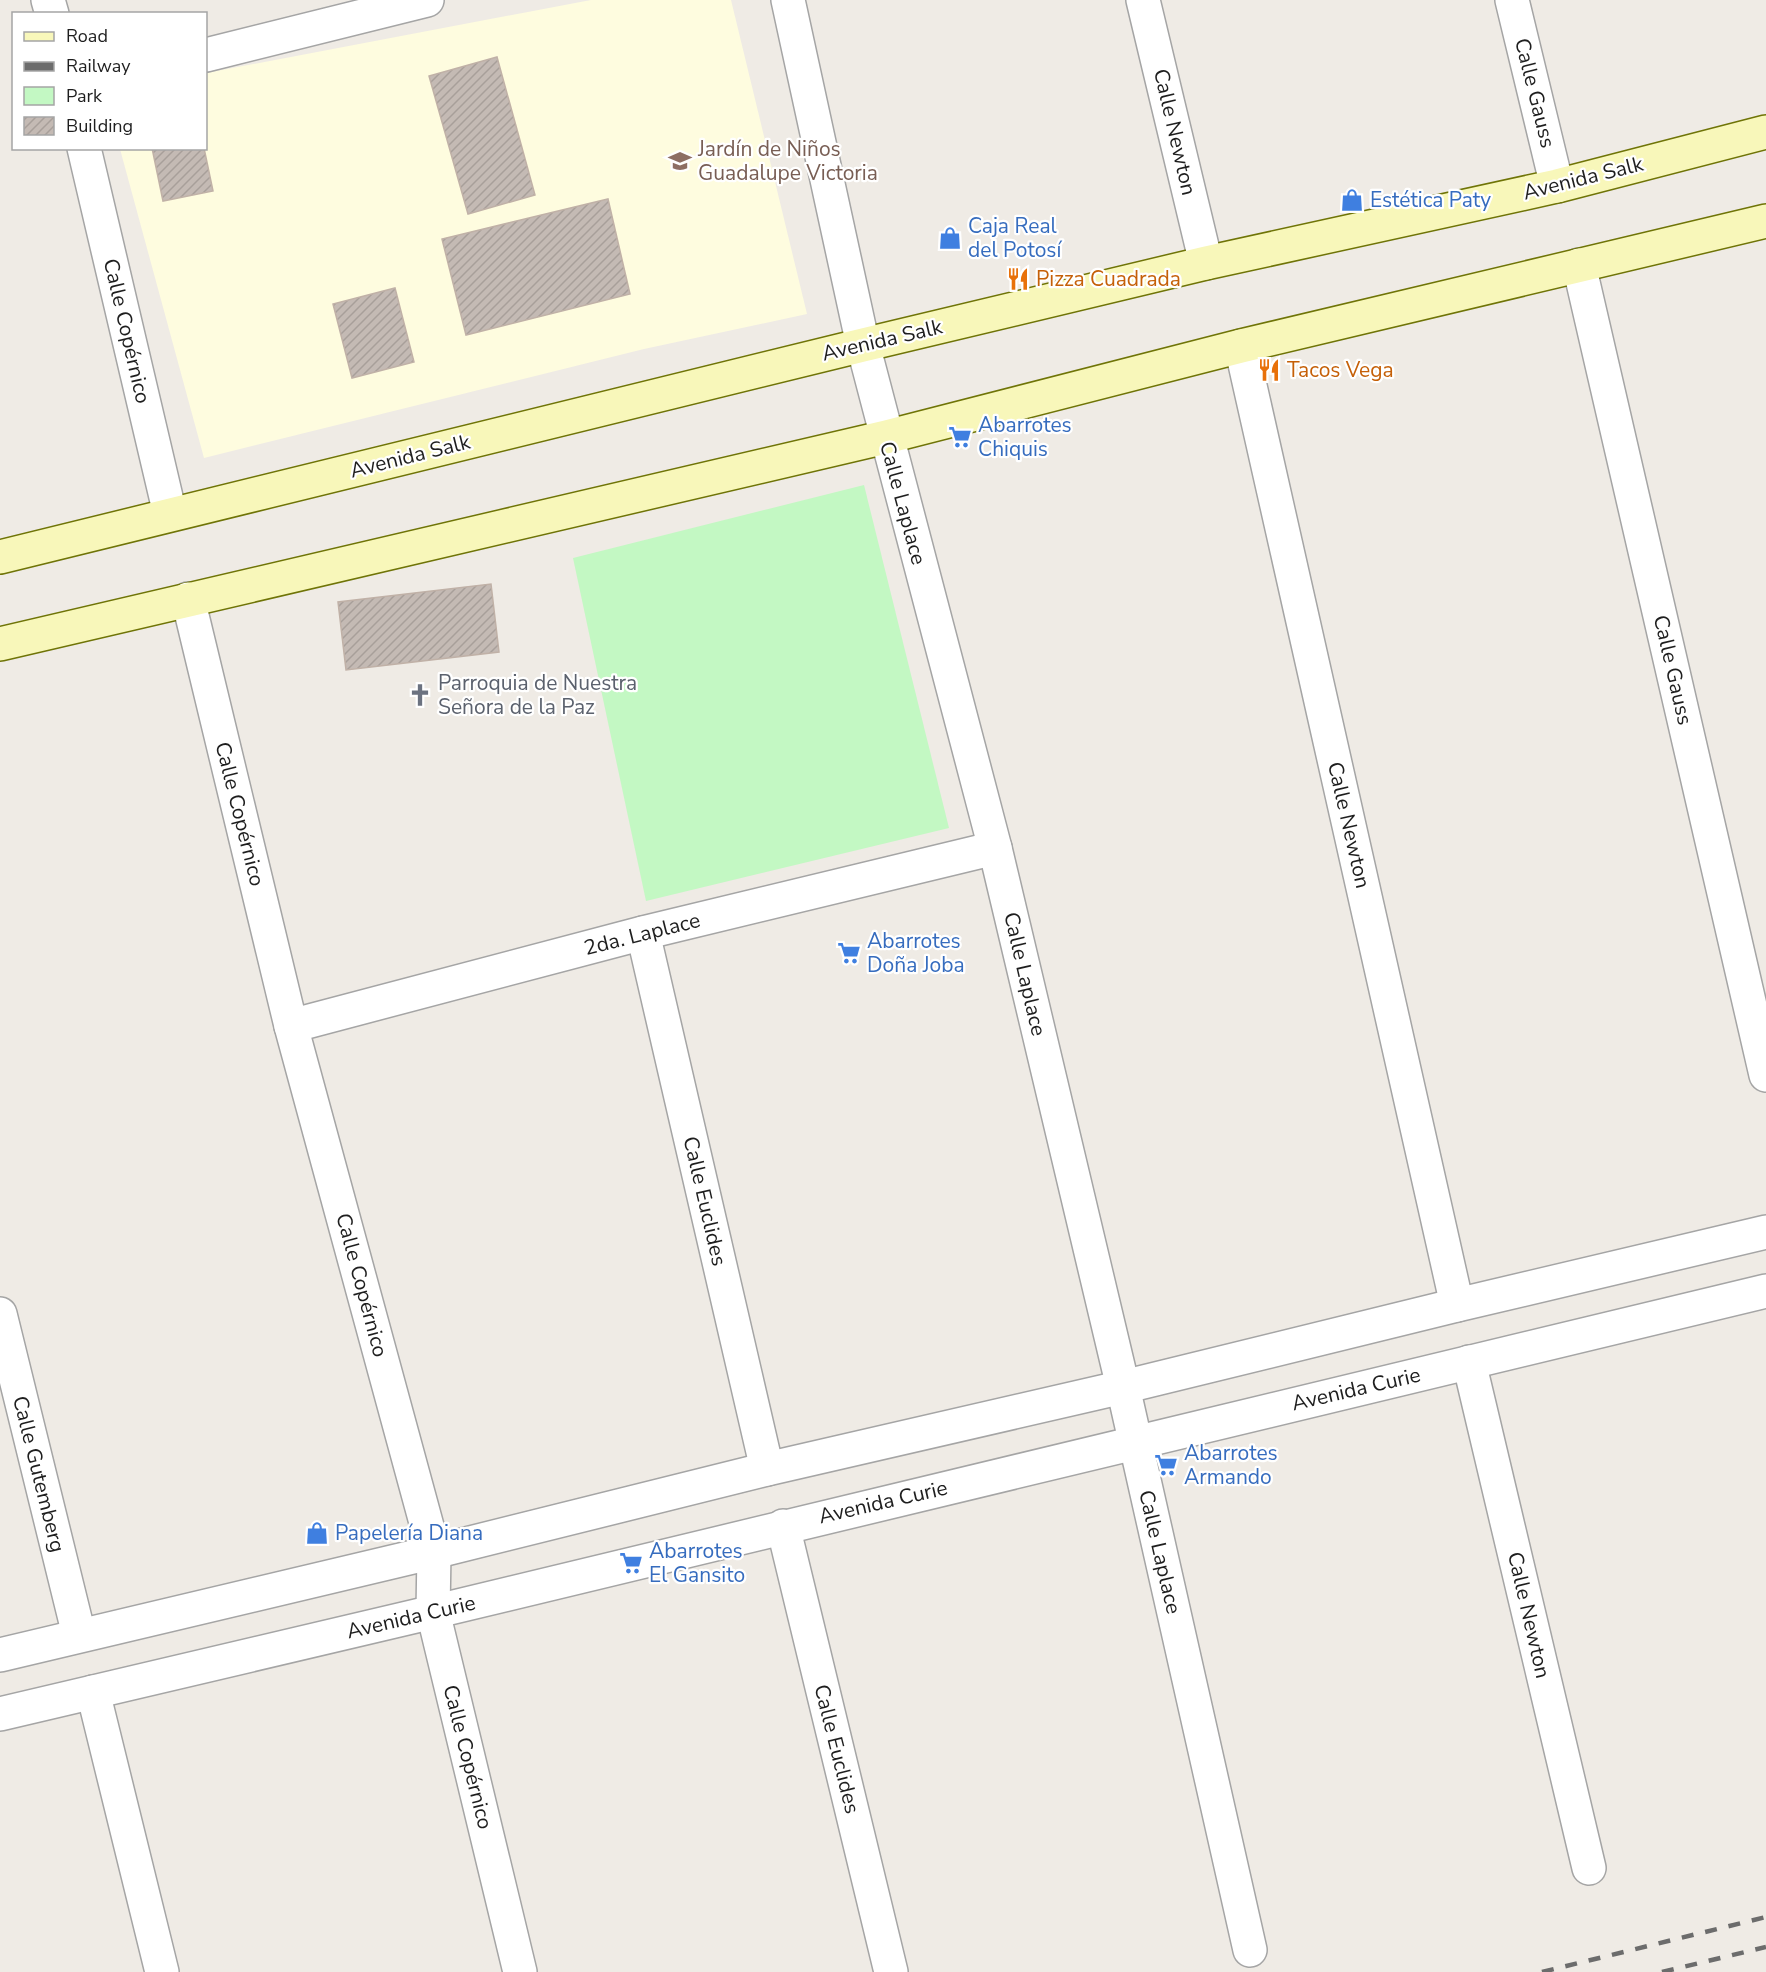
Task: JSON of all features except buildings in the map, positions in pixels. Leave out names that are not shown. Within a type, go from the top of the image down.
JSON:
[{"type":"main road","name":"Avenida Salk","points":[[0,557],[863,345],[1206,263],[1557,186],[1766,132]]},
{"type":"main road","points":[[0,644],[886,437],[1241,346],[1766,221]]},
{"type":"street","name":"Calle Laplace","points":[[788,0],[863,345],[995,848],[1123,1387],[1250,1950]]},
{"type":"street","name":"Calle Newton","points":[[1143,0],[1206,263]]},
{"type":"street","name":"Calle Gauss","points":[[1512,0],[1557,186]]},
{"type":"street","points":[[207,55],[419,1]]},
{"type":"street","name":"Calle Copérnico","points":[[84,150],[170,514]]},
{"type":"street","name":"Calle Gauss","points":[[1579,265],[1766,1075]]},
{"type":"street","name":"Calle Newton","points":[[1241,346],[1457,1305]]},
{"type":"street","name":"Calle Copérnico","points":[[188,599],[291,1026],[434,1552],[433,1612],[520,1972]]},
{"type":"street","name":"2da. Laplace","points":[[291,1026],[643,933],[995,848]]},
{"type":"street","name":"Calle Euclides","points":[[643,933],[767,1469]]},
{"type":"street","points":[[0,1654],[1766,1232]]},
{"type":"street","name":"Avenida Curie","points":[[0,1714],[433,1612],[1766,1290]]},
{"type":"street","name":"Calle Gutemberg","points":[[0,1314],[79,1635]]},
{"type":"street","name":"Calle Newton","points":[[1469,1362],[1589,1868]]},
{"type":"street","name":"Calle Euclides","points":[[783,1526],[891,1972]]},
{"type":"street","points":[[93,1692],[162,1972]]},
{"type":"shaded area","points":[[591,0],[731,0],[807,314],[644,349],[204,458],[120,150],[207,150],[207,73]]},
{"type":"green space","points":[[864,485],[949,828],[646,901],[573,558]]},
{"type":"railway","points":[[1542,1972],[1766,1917]]},
{"type":"railway","points":[[1662,1972],[1766,1947]]},
{"type":"place","name":"Jardín de Niños Guadalupe Victoria","points":[[680,161]]},
{"type":"place","name":"Estética Paty","points":[[1352,200]]},
{"type":"place","name":"Caja Real del Potosí","points":[[950,238]]},
{"type":"place","name":"Pizza Cuadrada","points":[[1018,279]]},
{"type":"place","name":"Tacos Vega","points":[[1269,370]]},
{"type":"place","name":"Abarrotes Chiquis","points":[[960,437]]},
{"type":"place","name":"Parroquia de Nuestra Señora de la Paz","points":[[420,695]]},
{"type":"place","name":"Abarrotes Doña Joba","points":[[849,953]]},
{"type":"place","name":"Abarrotes Armando","points":[[1166,1465]]},
{"type":"place","name":"Papelería Diana","points":[[317,1533]]},
{"type":"place","name":"Abarrotes El Gansito","points":[[631,1563]]}]
